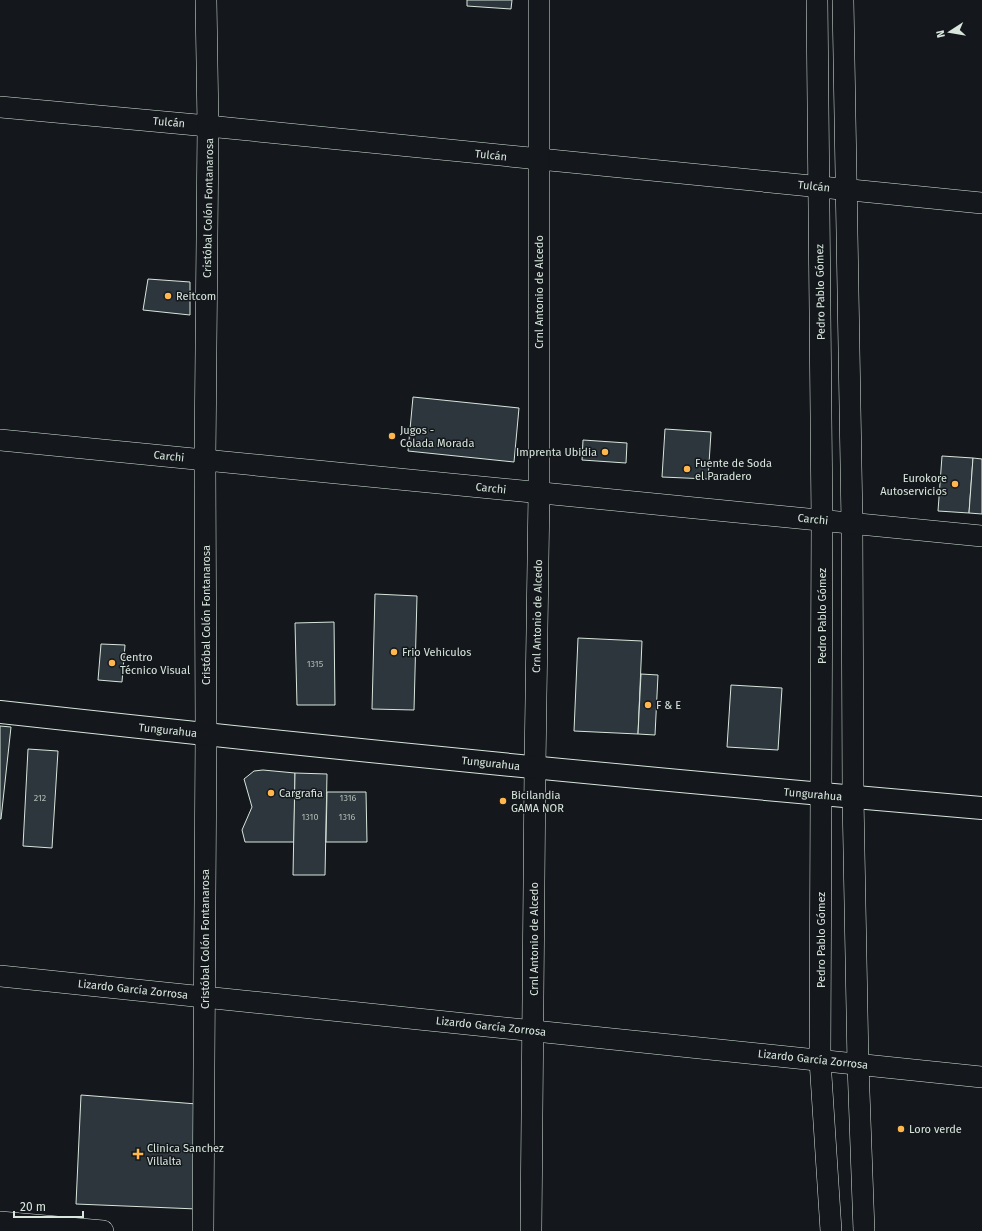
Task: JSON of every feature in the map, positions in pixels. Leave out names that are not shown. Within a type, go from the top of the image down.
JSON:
[{"type":"main road","name":"Tungurahua","points":[[0,712],[534,767],[822,795],[982,808]]},
{"type":"street","name":"Cristóbal Colón Fontanarosa","points":[[203,1231],[206,734],[205,460],[208,126],[206,0]]},
{"type":"street","name":"Crnl Antonio de Alcedo","points":[[531,1231],[534,767],[539,493],[539,0]]},
{"type":"street","name":"Pedro Pablo Gómez","points":[[817,0],[822,520],[820,1060],[831,1231]]},
{"type":"street","points":[[843,0],[852,523],[853,797],[858,1064],[864,1231]]},
{"type":"street","name":"Tulcán","points":[[0,107],[208,126],[982,203]]},
{"type":"street","name":"Carchi","points":[[0,440],[982,536]]},
{"type":"street","name":"Lizardo García Zorrosa","points":[[0,976],[982,1077]]},
{"type":"street","points":[[0,1222],[103,1231]]},
{"type":"building","points":[[467,0],[512,0],[511,9],[467,6]]},
{"type":"building","name":"Reitcom","points":[[148,279],[190,282],[190,315],[143,310]]},
{"type":"building","points":[[413,397],[519,408],[514,462],[408,451]]},
{"type":"building","points":[[665,429],[711,432],[708,479],[662,477]]},
{"type":"building","name":"Imprenta Ubidia","points":[[583,440],[627,443],[626,463],[582,460]]},
{"type":"building","name":"Eurokore Autoservicios","points":[[942,456],[973,458],[969,513],[938,511]]},
{"type":"building","points":[[973,458],[982,459],[982,514],[969,513]]},
{"type":"building","name":"Frio Vehiculos","points":[[375,594],[417,596],[414,710],[372,709]]},
{"type":"building","points":[[334,622],[335,705],[297,705],[295,623]]},
{"type":"building","points":[[578,638],[642,641],[638,734],[574,731]]},
{"type":"building","name":"Centro Técnico Visual","points":[[101,644],[125,645],[122,682],[98,680]]},
{"type":"building","name":"F & E","points":[[641,674],[658,675],[655,735],[638,734]]},
{"type":"building","points":[[731,685],[782,688],[778,750],[727,747]]},
{"type":"building","points":[[0,726],[11,727],[1,819],[0,819]]},
{"type":"building","points":[[28,749],[58,751],[52,848],[23,846]]},
{"type":"building","name":"Cargrafia","points":[[263,770],[295,773],[294,842],[245,842],[242,830],[252,807],[244,779],[254,771]]},
{"type":"building","points":[[295,773],[327,774],[325,875],[293,875]]},
{"type":"building","points":[[327,792],[366,792],[367,842],[326,842]]},
{"type":"building","name":"Clinica Sanchez Villalta","points":[[81,1095],[197,1104],[197,1209],[76,1204]]},
{"type":"place","name":"Reitcom","points":[[168,296]]},
{"type":"place","name":"Jugos - Colada Morada","points":[[392,436]]},
{"type":"place","name":"Imprenta Ubidia","points":[[605,452]]},
{"type":"place","name":"Fuente de Soda el Paradero","points":[[687,469]]},
{"type":"place","name":"Eurokore Autoservicios","points":[[955,484]]},
{"type":"place","name":"Frio Vehiculos","points":[[394,652]]},
{"type":"place","name":"Centro Técnico Visual","points":[[112,663]]},
{"type":"place","name":"F & E","points":[[648,705]]},
{"type":"place","name":"Cargrafia","points":[[271,793]]},
{"type":"place","name":"Bicilandia GAMA NOR","points":[[503,801]]},
{"type":"place","name":"Loro verde","points":[[901,1129]]},
{"type":"place","name":"Clinica Sanchez Villalta","points":[[138,1154]]}]
